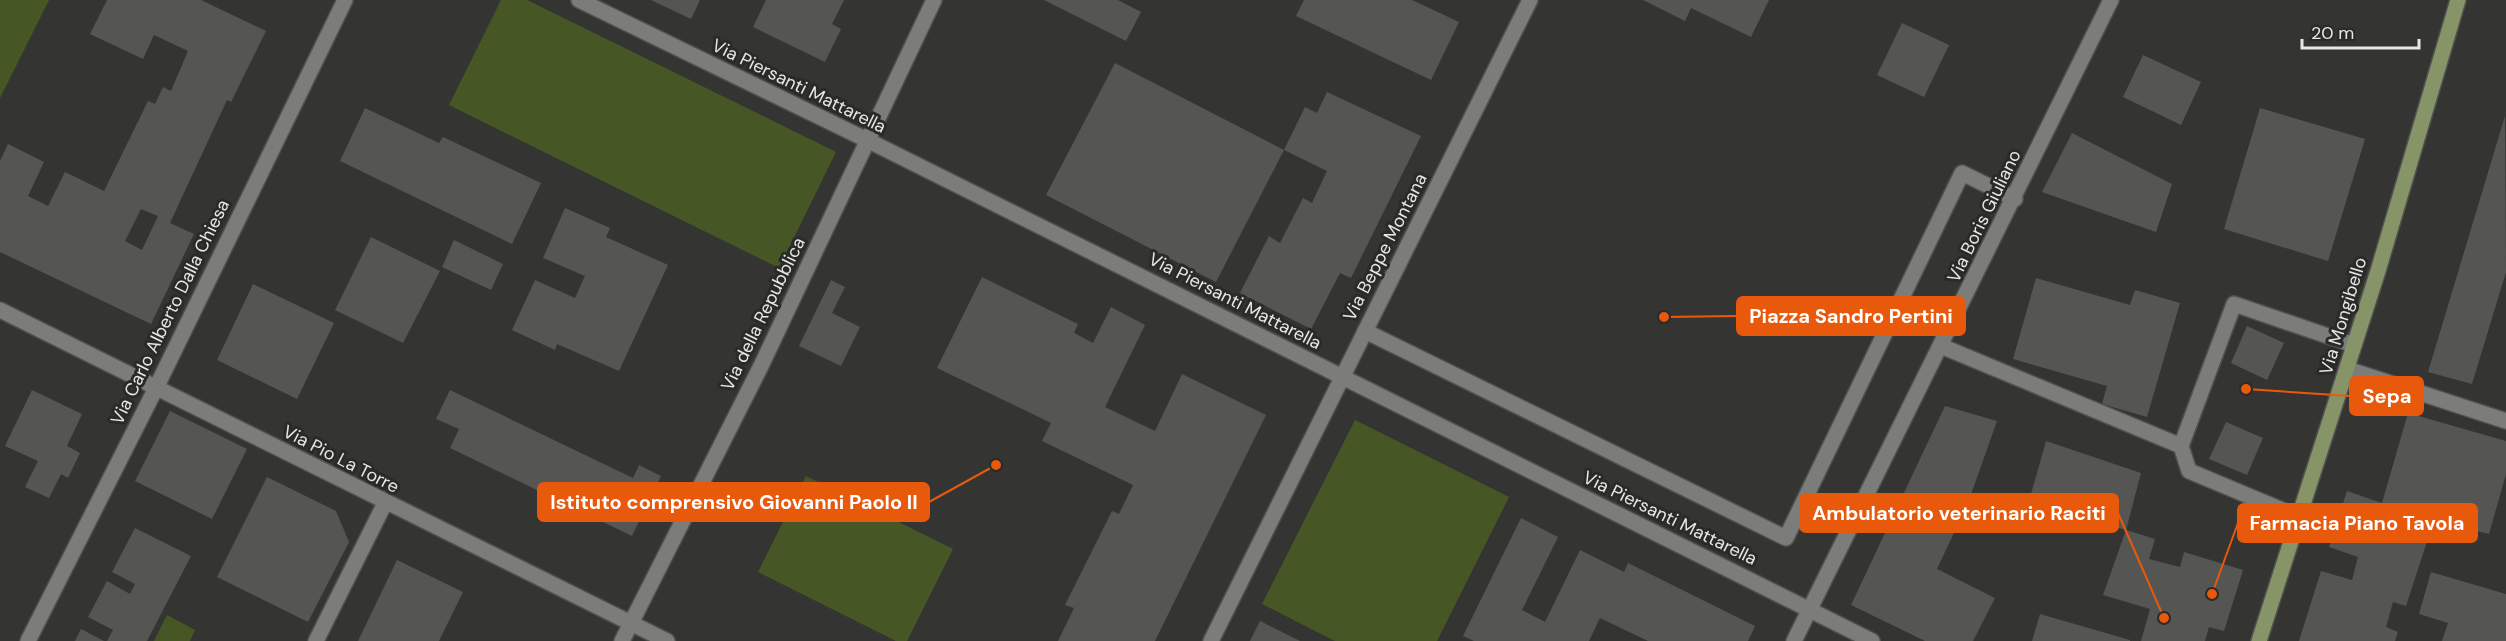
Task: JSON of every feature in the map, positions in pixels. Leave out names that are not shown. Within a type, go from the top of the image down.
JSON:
[{"type":"street","name":"Via Carlo Alberto Dalla Chiesa","points":[[28,641],[156,388],[345,0]]},
{"type":"street","name":"Via Piersanti Mattarella","points":[[579,0],[867,140],[1872,641]]},
{"type":"street","name":"Via della Repubblica","points":[[622,641],[761,366],[934,0]]},
{"type":"street","name":"Via Beppe Montana","points":[[1211,641],[1530,0]]},
{"type":"street","name":"Via Boris Giuliano","points":[[1794,641],[2111,0]]},
{"type":"street","name":"Via Mongibello","points":[[2259,641],[2347,369],[2458,0]]},
{"type":"street","points":[[1365,331],[1786,538],[1962,173],[2014,199]]},
{"type":"street","points":[[2299,517],[2189,471],[2181,446],[2234,303],[2354,345]]},
{"type":"street","name":"Via Pio La Torre","points":[[0,310],[667,641]]},
{"type":"street","points":[[1941,346],[2181,446]]},
{"type":"street","points":[[2347,369],[2506,421]]},
{"type":"street","points":[[316,641],[385,503]]},
{"type":"green space","points":[[0,0],[49,0],[0,98]]},
{"type":"green space","points":[[501,0],[527,0],[836,152],[779,268],[449,105]]},
{"type":"green space","points":[[1355,420],[1509,497],[1437,641],[1335,641],[1262,604]]},
{"type":"green space","points":[[806,476],[953,549],[907,641],[896,641],[758,572]]},
{"type":"green space","points":[[167,615],[195,630],[190,641],[154,641]]},
{"type":"building","points":[[107,0],[201,0],[266,31],[231,102],[227,100],[170,223],[194,234],[151,324],[0,252],[0,161],[8,144],[44,162],[28,196],[48,206],[65,172],[104,191],[148,101],[155,104],[163,87],[171,91],[188,51],[154,35],[143,59],[90,34]],"holes":[[[141,209],[158,216],[142,250],[125,241]]]},
{"type":"building","points":[[651,0],[700,0],[691,19]]},
{"type":"building","points":[[766,0],[844,0],[832,24],[841,29],[825,62],[753,27]]},
{"type":"building","points":[[1044,0],[1118,0],[1141,12],[1126,41]]},
{"type":"building","points":[[1304,0],[1412,0],[1459,22],[1431,80],[1296,16]]},
{"type":"building","points":[[1643,0],[1769,0],[1751,37],[1691,8],[1685,21]]},
{"type":"building","points":[[1902,23],[1949,45],[1924,97],[1877,75]]},
{"type":"building","points":[[2143,55],[2201,82],[2181,125],[2123,97]]},
{"type":"building","points":[[1115,63],[1284,150],[1216,282],[1046,195]]},
{"type":"building","points":[[1327,92],[1421,136],[1351,278],[1340,273],[1311,329],[1240,293],[1269,236],[1280,243],[1303,198],[1312,203],[1327,171],[1284,150],[1305,107],[1317,113]]},
{"type":"building","points":[[365,108],[439,143],[443,137],[541,183],[512,244],[340,161]]},
{"type":"building","points":[[2260,108],[2365,139],[2328,261],[2224,229]]},
{"type":"building","points":[[2505,116],[2506,272],[2472,384],[2428,372]]},
{"type":"building","points":[[2072,133],[2172,184],[2156,232],[2042,192]]},
{"type":"building","points":[[565,208],[610,228],[606,237],[668,265],[619,371],[557,344],[555,350],[512,330],[535,280],[575,298],[585,276],[543,258]]},
{"type":"building","points":[[371,237],[440,271],[403,343],[335,310]]},
{"type":"building","points":[[454,240],[503,264],[491,290],[442,267]]},
{"type":"building","points":[[982,277],[1078,324],[1074,333],[1093,343],[1111,307],[1145,325],[1105,407],[1155,431],[1182,374],[1266,415],[1155,641],[1058,641],[1074,608],[1065,605],[1112,511],[1119,514],[1133,485],[1042,441],[1051,423],[937,368]]},
{"type":"building","points":[[2036,278],[2130,305],[2135,290],[2180,303],[2147,417],[2102,404],[2107,386],[2013,359]]},
{"type":"building","points":[[831,280],[845,287],[832,313],[860,327],[841,366],[799,346]]},
{"type":"building","points":[[253,284],[334,323],[297,399],[217,360]]},
{"type":"building","points":[[2247,326],[2284,343],[2267,380],[2231,363]]},
{"type":"building","points":[[32,390],[82,414],[67,446],[80,453],[68,478],[61,474],[49,498],[25,487],[38,461],[5,446]]},
{"type":"building","points":[[450,390],[633,478],[639,465],[661,476],[632,536],[450,448],[459,429],[436,419]]},
{"type":"building","points":[[1945,406],[1997,421],[1968,503],[1937,569],[1995,598],[1973,641],[1925,641],[1851,605]]},
{"type":"building","points":[[170,411],[247,449],[212,519],[135,481]]},
{"type":"building","points":[[2408,413],[2506,441],[2506,474],[2489,534],[2434,520],[2406,606],[2393,602],[2386,627],[2398,632],[2395,641],[2299,641],[2321,571],[2352,580],[2358,557],[2329,547],[2347,491],[2382,503]]},
{"type":"building","points":[[2226,422],[2263,438],[2247,475],[2209,459]]},
{"type":"building","points":[[2046,441],[2141,473],[2126,530],[2029,501]]},
{"type":"building","points":[[267,477],[336,511],[349,542],[308,622],[217,577]]},
{"type":"building","points":[[1521,518],[1558,537],[1522,610],[1545,622],[1580,550],[1624,572],[1628,563],[1755,626],[1748,641],[1648,641],[1600,618],[1589,641],[1474,641],[1463,636]]},
{"type":"building","points":[[135,528],[191,556],[147,641],[107,641],[113,630],[88,617],[107,581],[130,594],[135,584],[112,572]]},
{"type":"building","points":[[2126,530],[2155,539],[2149,559],[2180,567],[2184,552],[2243,570],[2224,631],[2209,627],[2205,641],[2141,641],[2150,609],[2103,595]]},
{"type":"building","points":[[397,560],[463,592],[439,641],[358,641]]},
{"type":"building","points":[[2431,572],[2506,594],[2506,641],[2442,641],[2448,623],[2419,614]]},
{"type":"building","points":[[2040,614],[2130,640],[2130,641],[2032,641]]},
{"type":"building","points":[[1260,621],[1300,641],[1250,641]]},
{"type":"building","points":[[81,629],[104,641],[75,641]]},
{"type":"place","name":"Piazza Sandro Pertini","points":[[1664,317]]},
{"type":"place","name":"Sepa","points":[[2246,389]]},
{"type":"place","name":"Istituto comprensivo Giovanni Paolo II","points":[[996,465]]},
{"type":"place","name":"Farmacia Piano Tavola","points":[[2212,594]]},
{"type":"place","name":"Ambulatorio veterinario Raciti","points":[[2164,618]]}]
